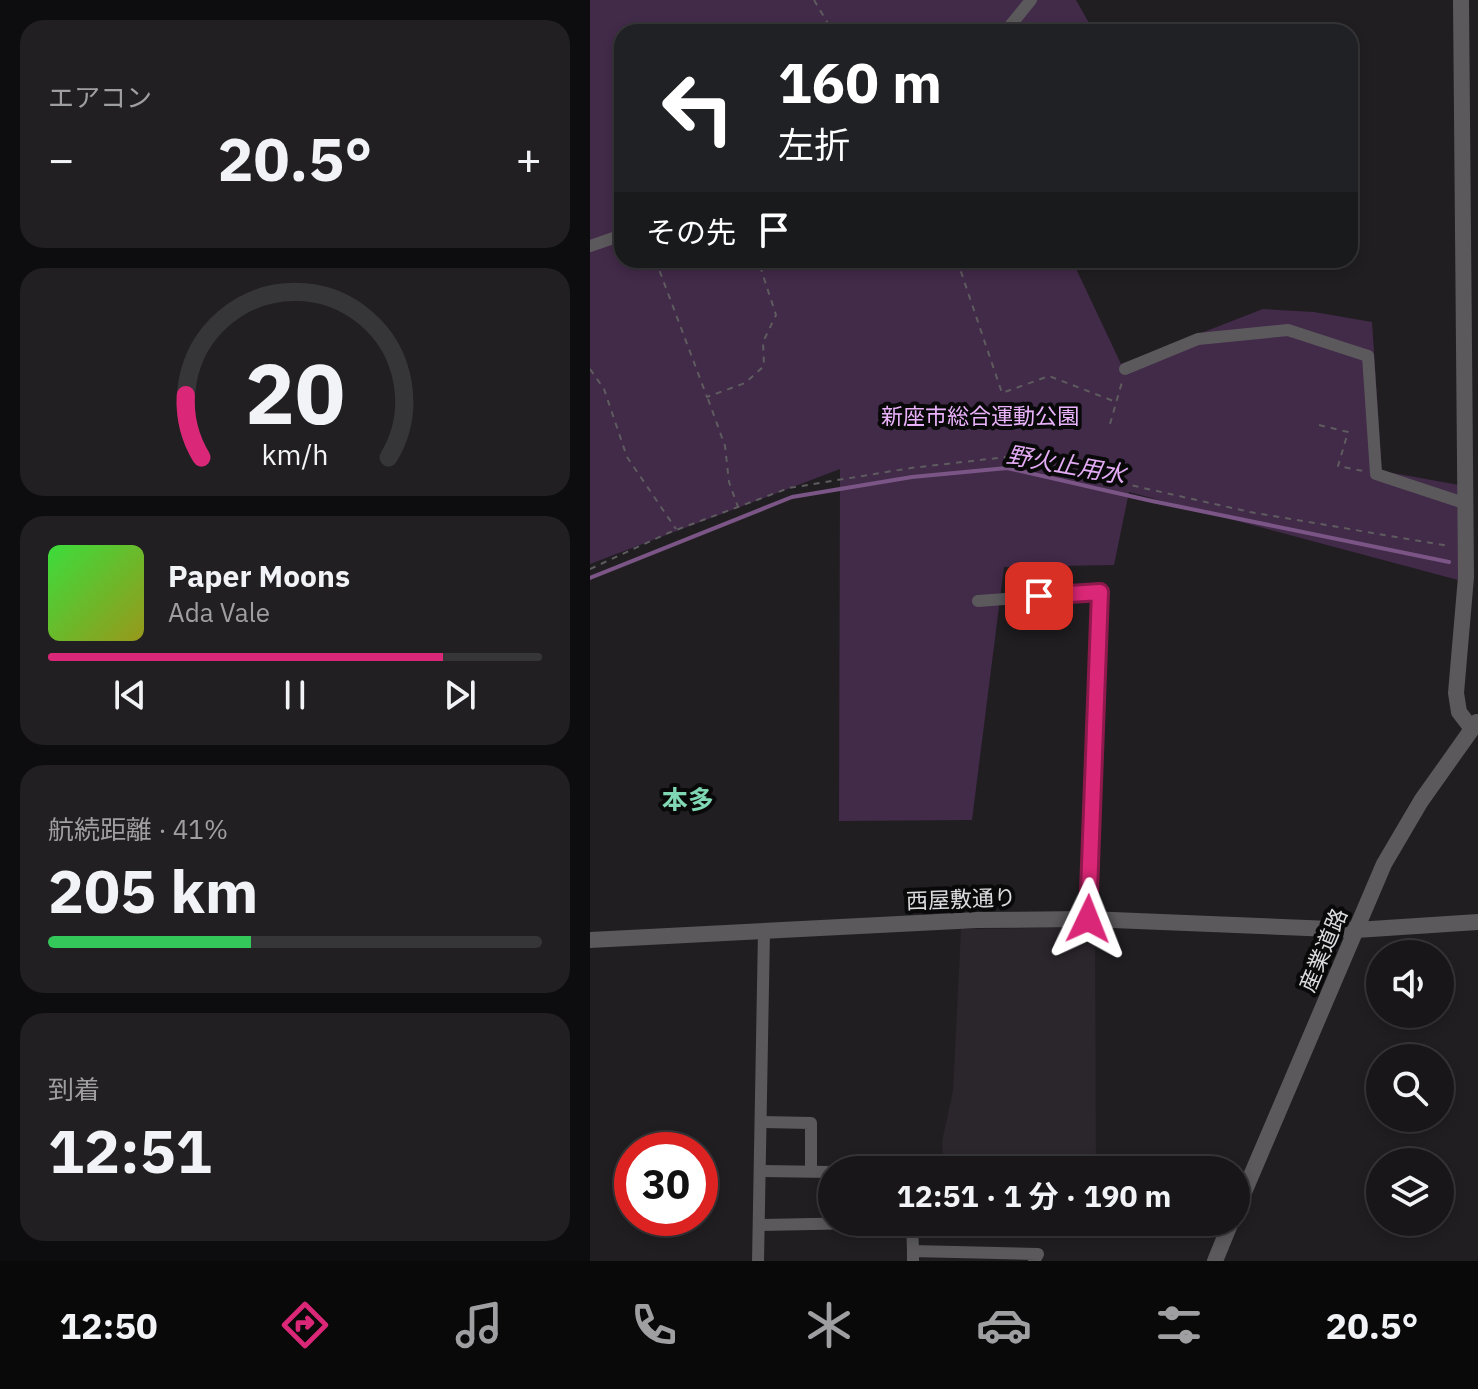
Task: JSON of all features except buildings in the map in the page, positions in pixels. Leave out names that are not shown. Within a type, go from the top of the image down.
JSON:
[{"type":"street","points":[[1012,24],[1031,0]]},
{"type":"street","points":[[1461,0],[1467,504],[1466,577],[1456,693],[1459,712],[1475,725]]},
{"type":"street","points":[[590,246],[614,238]]},
{"type":"street","points":[[1125,369],[1198,339],[1288,330],[1368,356],[1376,474],[1467,504]]},
{"type":"street","points":[[978,601],[1100,592],[1088,919]]},
{"type":"street","name":"産業道路","points":[[1250,1178],[1384,864],[1405,827],[1475,725]]},
{"type":"street","name":"西屋敷通り","points":[[590,940],[977,920],[1088,919],[1356,930],[1478,922]]},
{"type":"street","points":[[758,1261],[764,931]]},
{"type":"street","points":[[762,1122],[811,1123],[811,1171]]},
{"type":"street","points":[[761,1171],[818,1171]]},
{"type":"street","points":[[759,1225],[818,1224]]},
{"type":"street","points":[[912,1236],[913,1256],[1038,1254],[1034,1261]]},
{"type":"street","points":[[1215,1261],[1225,1236]]},
{"type":"path","points":[[814,0],[828,24]]},
{"type":"path","points":[[659,268],[725,446],[729,482],[738,507]]},
{"type":"path","points":[[707,397],[745,383],[764,366],[763,342],[776,315],[761,268]]},
{"type":"path","points":[[960,268],[1002,393],[1049,376],[1116,402]]},
{"type":"path","points":[[590,369],[604,389],[627,457],[677,530]]},
{"type":"path","points":[[1110,424],[1125,369]]},
{"type":"path","points":[[1319,425],[1348,432],[1338,466],[1376,474]]},
{"type":"path","points":[[590,569],[677,530],[789,488],[911,468],[1006,457],[1250,512],[1466,549]]},
{"type":"shaded area","points":[[1095,927],[1096,1156],[943,1156],[942,1141],[953,1091],[961,929]]},
{"type":"green space","name":"新座市総合運動公園","points":[[590,0],[1076,0],[1090,24],[614,24],[614,268],[1076,268],[1121,364],[1263,309],[1314,312],[1372,322],[1382,471],[1459,485],[1458,580],[1129,492],[1114,565],[1004,567],[972,820],[839,821],[840,469],[590,564]]},
{"type":"waterway","name":"野火止用水","points":[[590,578],[792,497],[912,477],[1007,468],[1449,562]]},
{"type":"district","name":"本多","points":[[688,800]]},
{"type":"route","points":[[1039,596],[1100,592],[1088,919]]}]
